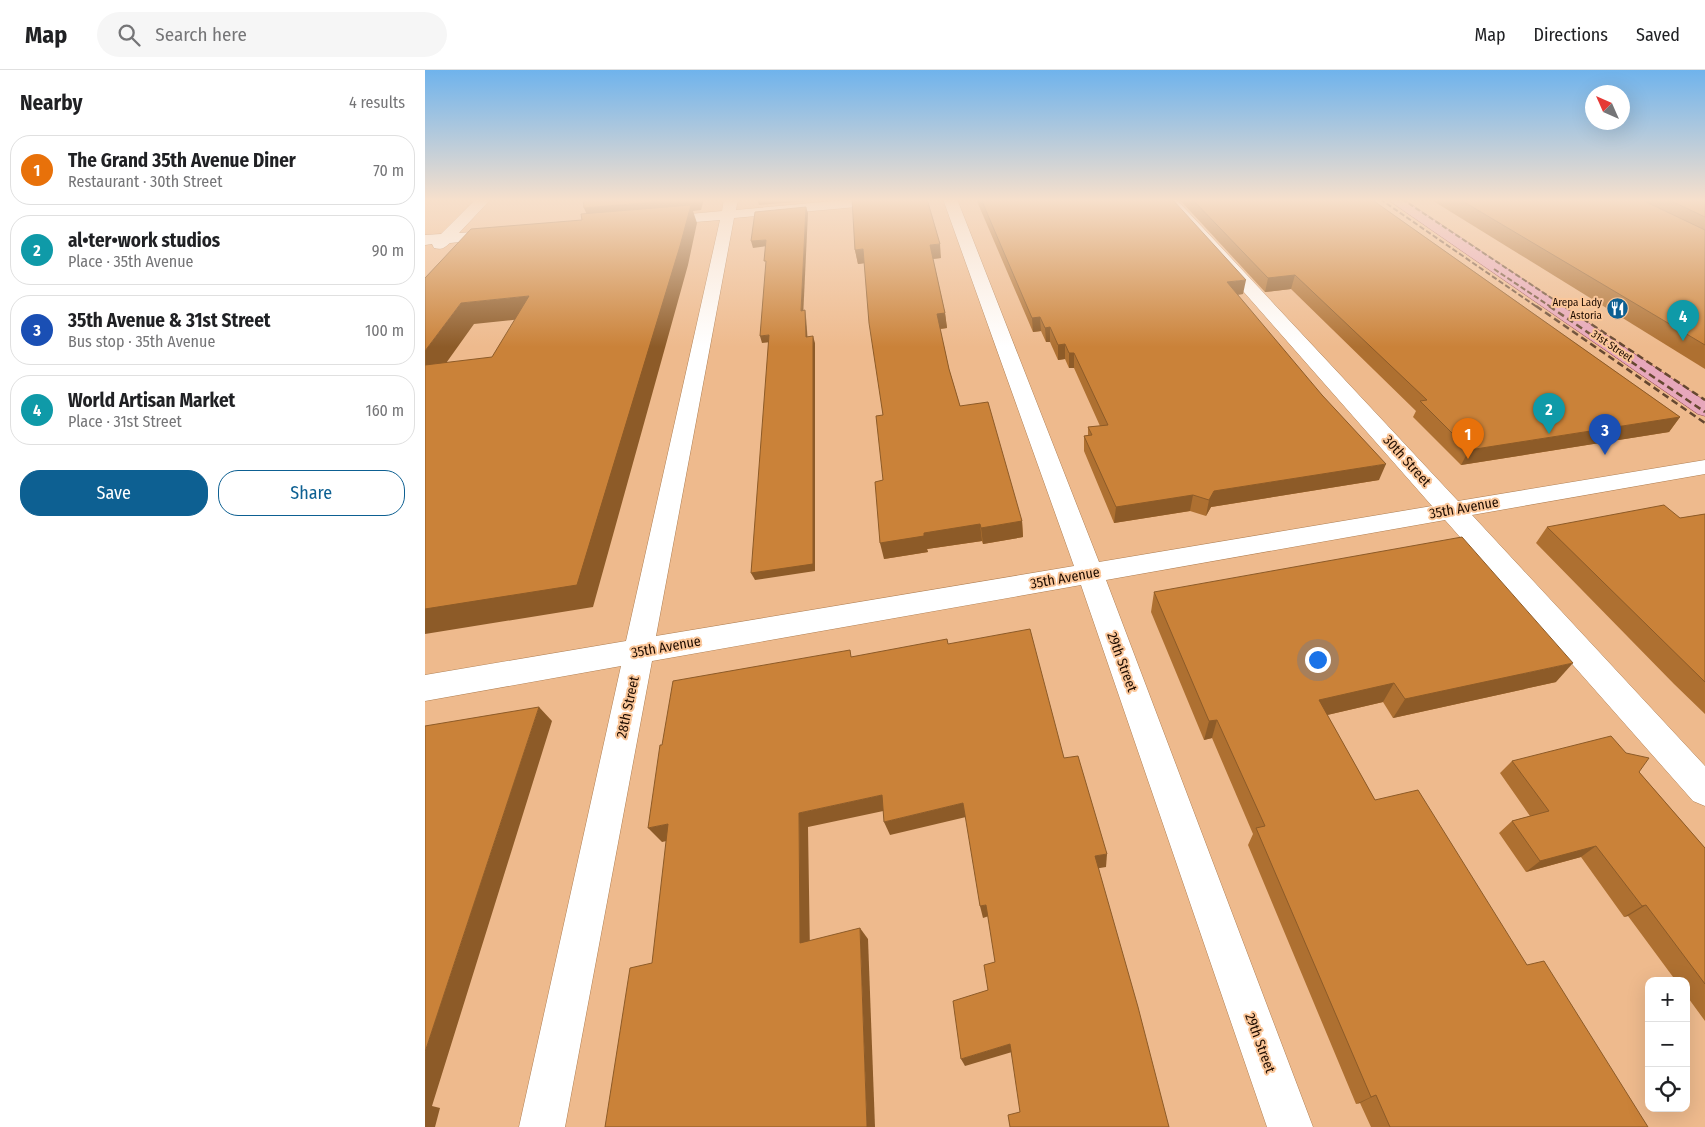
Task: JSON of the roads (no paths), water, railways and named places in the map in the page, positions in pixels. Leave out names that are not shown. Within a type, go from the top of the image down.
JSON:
[{"type":"main road","name":"31st Street","points":[[1467,248],[1705,410]]},
{"type":"street","name":"28th Street","points":[[542,1127],[721,248]]},
{"type":"street","name":"29th Street","points":[[968,248],[1090,573],[1290,1127]]},
{"type":"street","name":"30th Street","points":[[1214,248],[1705,790]]},
{"type":"street","name":"35th Avenue","points":[[425,688],[1705,467]]},
{"type":"railway","points":[[1452,248],[1537,307]]},
{"type":"railway","points":[[1476,248],[1565,307]]},
{"type":"railway","points":[[1494,269],[1551,307]]},
{"type":"railway","points":[[1536,306],[1705,423]]},
{"type":"railway","points":[[1549,306],[1705,412]]},
{"type":"railway","points":[[1564,306],[1705,400]]},
{"type":"place","name":"Arepa Lady Astoria","points":[[1618,308]]},
{"type":"place","name":"World Artisan Market","points":[[1683,341]]},
{"type":"place","name":"al•ter•work studios","points":[[1549,434]]},
{"type":"place","name":"35th Avenue & 31st Street","points":[[1605,455]]},
{"type":"place","name":"The Grand 35th Avenue Diner","points":[[1468,459]]}]
